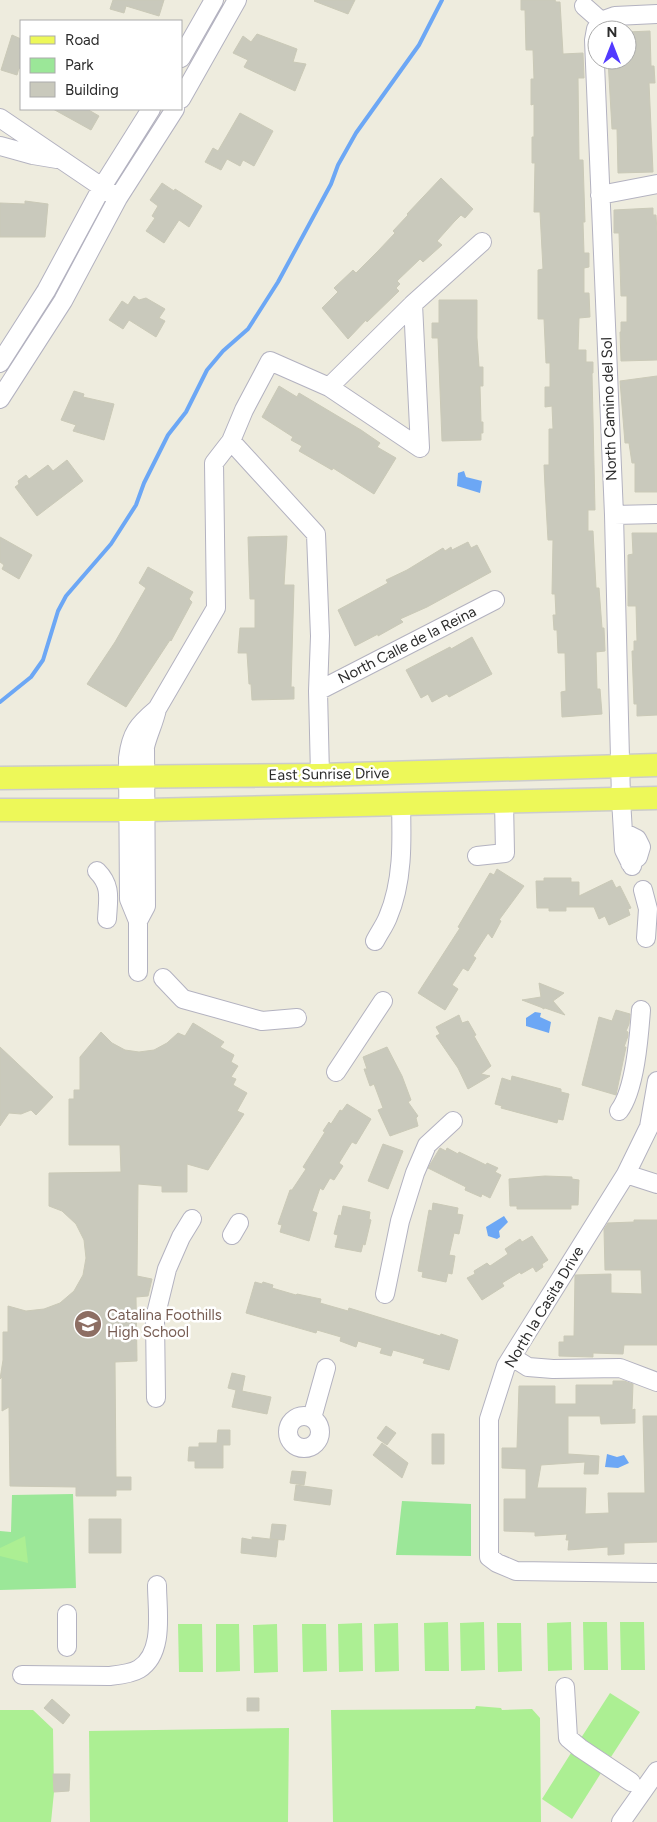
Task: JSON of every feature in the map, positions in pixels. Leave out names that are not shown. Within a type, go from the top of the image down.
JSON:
[{"type":"main road","name":"East Sunrise Drive","points":[[0,778],[320,775],[657,765]]},
{"type":"main road","points":[[0,810],[138,810],[657,798]]},
{"type":"street","points":[[182,56],[214,0]]},
{"type":"street","points":[[182,97],[237,0]]},
{"type":"street","points":[[584,6],[600,20]]},
{"type":"street","points":[[604,20],[615,16],[657,14]]},
{"type":"street","name":"North Camino del Sol","points":[[595,70],[614,515],[621,799],[624,850],[631,865]]},
{"type":"street","points":[[0,363],[46,291],[102,187],[150,110]]},
{"type":"street","points":[[0,399],[63,301],[118,198],[174,110]]},
{"type":"street","points":[[0,118],[118,198]]},
{"type":"street","points":[[0,146],[33,155],[62,160]]},
{"type":"street","points":[[600,195],[657,184]]},
{"type":"street","points":[[329,388],[413,304],[482,242]]},
{"type":"street","points":[[138,972],[138,921],[129,899],[138,810],[138,777],[148,734],[154,722],[157,709],[216,608],[214,463],[231,441],[244,410],[270,361],[329,388],[420,448],[413,304]]},
{"type":"street","name":"North Calle de la Reina","points":[[231,441],[316,534],[320,636],[318,691],[320,775]]},
{"type":"street","points":[[614,515],[657,514]]},
{"type":"street","name":"North Calle de la Reina","points":[[318,691],[495,600]]},
{"type":"street","points":[[477,856],[506,854],[504,802]]},
{"type":"street","points":[[375,941],[388,918],[394,897],[402,854],[401,805]]},
{"type":"street","points":[[97,871],[105,879],[108,891],[107,919]]},
{"type":"street","points":[[644,890],[648,909],[646,938]]},
{"type":"street","points":[[163,978],[183,999],[262,1021],[297,1018]]},
{"type":"street","points":[[336,1072],[383,1001]]},
{"type":"street","points":[[619,1111],[625,1103],[638,1048],[641,1010]]},
{"type":"street","name":"North la Casita Drive","points":[[657,1081],[649,1127],[626,1174],[506,1366],[489,1419],[489,1557],[497,1563],[516,1571],[657,1573]]},
{"type":"street","points":[[385,1294],[400,1221],[415,1173],[427,1145],[453,1121]]},
{"type":"street","points":[[626,1174],[657,1184]]},
{"type":"street","points":[[156,1398],[155,1318],[167,1269],[180,1237],[192,1219]]},
{"type":"street","points":[[512,1357],[528,1367],[553,1369],[620,1368],[657,1382]]},
{"type":"street","points":[[312,1418],[326,1368]]},
{"type":"street","points":[[22,1675],[109,1676],[139,1669],[153,1654],[158,1638],[157,1585]]},
{"type":"street","points":[[67,1614],[67,1647]]},
{"type":"street","points":[[565,1687],[568,1738],[631,1782]]},
{"type":"street","points":[[621,1822],[657,1771]]},
{"type":"green space","points":[[73,1494],[76,1588],[0,1590],[0,1531],[11,1532],[12,1495]]},
{"type":"green space","points":[[402,1501],[471,1504],[471,1556],[396,1555]]},
{"type":"green space","points":[[25,1536],[28,1563],[0,1556],[0,1548]]},
{"type":"green space","points":[[448,1622],[449,1671],[425,1671],[424,1623]]},
{"type":"green space","points":[[484,1622],[485,1670],[461,1671],[460,1623]]},
{"type":"green space","points":[[571,1622],[572,1670],[548,1671],[547,1623]]},
{"type":"green space","points":[[583,1622],[607,1622],[608,1670],[584,1670]]},
{"type":"green space","points":[[620,1622],[644,1622],[645,1670],[621,1670]]},
{"type":"green space","points":[[362,1623],[363,1671],[339,1672],[338,1624]]},
{"type":"green space","points":[[398,1623],[399,1671],[375,1672],[374,1624]]},
{"type":"green space","points":[[497,1623],[521,1623],[522,1671],[498,1672]]},
{"type":"green space","points":[[178,1624],[202,1624],[203,1672],[179,1672]]},
{"type":"green space","points":[[216,1624],[239,1624],[240,1671],[216,1672]]},
{"type":"green space","points":[[277,1624],[278,1672],[254,1673],[253,1625]]},
{"type":"green space","points":[[302,1624],[326,1624],[327,1671],[303,1672]]},
{"type":"green space","points":[[610,1693],[640,1712],[611,1757],[581,1738]]},
{"type":"green space","points":[[476,1706],[501,1708],[502,1710],[532,1709],[540,1718],[541,1822],[333,1822],[331,1710],[475,1709]]},
{"type":"green space","points":[[0,1710],[33,1710],[53,1729],[54,1792],[51,1822],[0,1822]]},
{"type":"green space","points":[[289,1728],[288,1822],[90,1822],[89,1731]]},
{"type":"green space","points":[[571,1753],[601,1773],[572,1819],[542,1799]]},
{"type":"water","points":[[464,471],[466,477],[482,481],[480,493],[457,486],[458,473]]},
{"type":"water","points":[[535,1012],[541,1013],[540,1017],[551,1022],[549,1033],[526,1026],[526,1018]]},
{"type":"water","points":[[504,1216],[508,1222],[499,1231],[500,1237],[497,1239],[488,1236],[486,1227]]},
{"type":"water","points":[[607,1454],[617,1457],[624,1455],[629,1463],[618,1468],[605,1467]]},
{"type":"building","points":[[113,0],[164,0],[159,16],[126,6],[124,13],[110,9]]},
{"type":"building","points":[[315,0],[355,0],[348,14]]},
{"type":"building","points":[[521,0],[555,0],[560,2],[563,54],[583,53],[584,78],[578,78],[579,160],[583,160],[584,253],[589,253],[589,267],[584,268],[584,293],[589,293],[590,317],[579,318],[578,350],[586,350],[586,362],[593,362],[595,510],[588,510],[588,531],[593,531],[596,588],[599,588],[602,628],[604,628],[605,651],[596,652],[597,689],[600,689],[602,714],[562,717],[561,692],[566,691],[565,653],[558,653],[557,630],[554,630],[553,615],[556,615],[555,594],[552,594],[553,540],[548,540],[544,465],[549,465],[549,429],[553,429],[552,406],[545,407],[545,387],[550,387],[550,363],[546,363],[544,319],[538,319],[538,270],[543,269],[540,212],[534,212],[535,163],[532,163],[532,137],[534,137],[534,104],[531,105],[531,79],[534,79],[533,50],[526,50],[525,10],[521,10]]},
{"type":"building","points":[[650,31],[651,66],[654,66],[655,83],[649,83],[653,172],[618,173],[617,129],[612,129],[609,70],[637,70],[637,32]]},
{"type":"building","points":[[257,34],[297,49],[293,62],[306,64],[295,91],[244,67],[248,60],[233,53],[243,36],[251,42]]},
{"type":"building","points":[[12,35],[20,39],[20,68],[17,75],[1,70]]},
{"type":"building","points":[[55,110],[89,110],[99,116],[91,130]]},
{"type":"building","points":[[240,113],[273,131],[254,166],[243,160],[240,166],[227,159],[221,170],[205,162],[213,148],[218,151]]},
{"type":"building","points":[[441,178],[473,209],[465,218],[461,215],[437,241],[442,245],[423,262],[420,259],[397,281],[400,284],[396,288],[399,291],[348,339],[322,308],[338,292],[334,288],[353,270],[356,273],[378,251],[395,233],[393,231],[407,214]]},
{"type":"building","points":[[162,183],[202,206],[189,227],[179,220],[164,243],[146,231],[155,218],[152,216],[158,206],[150,200]]},
{"type":"building","points":[[25,201],[48,204],[45,237],[0,237],[0,203],[25,204]]},
{"type":"building","points":[[653,208],[653,215],[656,215],[657,232],[657,360],[621,361],[620,332],[621,322],[627,322],[627,296],[621,296],[619,233],[614,233],[614,210]]},
{"type":"building","points":[[134,296],[139,300],[146,298],[165,309],[159,318],[165,321],[156,337],[129,320],[123,329],[109,320],[122,301],[128,305]]},
{"type":"building","points":[[439,300],[477,300],[479,367],[483,367],[483,386],[480,386],[481,422],[483,422],[481,440],[442,441],[438,338],[432,338],[432,323],[439,323]]},
{"type":"building","points":[[657,376],[657,492],[635,492],[635,463],[632,463],[629,443],[625,443],[620,381]]},
{"type":"building","points":[[279,386],[297,397],[299,393],[361,430],[380,443],[377,447],[396,458],[374,494],[333,468],[332,470],[299,451],[302,446],[291,440],[293,437],[262,417]]},
{"type":"building","points":[[74,391],[84,394],[83,397],[114,404],[104,440],[73,431],[76,425],[61,420]]},
{"type":"building","points":[[67,460],[83,481],[37,516],[15,487],[19,484],[18,481],[26,475],[29,479],[48,465],[53,471]]},
{"type":"building","points":[[632,533],[657,533],[657,715],[637,716],[637,704],[634,704],[632,651],[634,651],[634,641],[637,641],[636,606],[628,606],[628,555],[633,554]]},
{"type":"building","points":[[287,536],[284,585],[294,585],[291,687],[294,687],[294,699],[252,700],[247,653],[238,653],[240,628],[255,628],[255,599],[250,599],[248,537]]},
{"type":"building","points":[[0,537],[32,555],[19,579],[2,569],[4,565],[0,562]]},
{"type":"building","points":[[468,542],[471,548],[477,545],[491,572],[427,607],[400,619],[403,622],[378,636],[378,634],[355,646],[338,610],[388,583],[386,580],[407,570],[443,548],[445,551],[451,547],[452,550]]},
{"type":"building","points":[[148,567],[193,592],[189,599],[192,602],[171,641],[126,707],[87,684],[115,642],[146,588],[139,583]]},
{"type":"building","points":[[472,637],[492,674],[449,697],[447,694],[432,702],[428,694],[421,698],[406,670]]},
{"type":"building","points":[[497,869],[524,886],[499,920],[501,921],[492,938],[488,933],[473,956],[476,958],[468,971],[463,968],[452,985],[458,989],[445,1010],[418,993],[460,928],[458,927],[490,873],[494,875]]},
{"type":"building","points":[[544,878],[571,878],[571,882],[579,882],[579,896],[612,880],[616,888],[620,886],[631,908],[628,909],[630,915],[609,925],[605,916],[599,919],[594,907],[566,907],[566,911],[549,911],[549,908],[537,908],[536,881],[544,881]]},
{"type":"building","points":[[539,983],[564,993],[553,1001],[565,1015],[543,1009],[522,1000],[541,997]]},
{"type":"building","points":[[616,1010],[630,1014],[626,1031],[628,1036],[624,1047],[626,1047],[616,1095],[582,1085],[599,1017],[612,1021]]},
{"type":"building","points":[[459,1015],[462,1023],[468,1021],[491,1066],[481,1074],[490,1076],[468,1089],[458,1068],[436,1036],[440,1034],[436,1027]]},
{"type":"building","points":[[193,1023],[224,1042],[220,1047],[234,1055],[231,1062],[238,1066],[231,1077],[236,1079],[233,1085],[247,1093],[237,1111],[244,1114],[208,1170],[187,1164],[187,1192],[162,1192],[162,1186],[138,1184],[137,1276],[152,1279],[148,1296],[136,1297],[137,1361],[115,1362],[116,1477],[131,1477],[131,1490],[116,1490],[116,1496],[76,1496],[76,1487],[10,1486],[9,1407],[2,1411],[2,1377],[0,1379],[3,1360],[3,1332],[8,1332],[8,1306],[26,1311],[44,1309],[60,1303],[74,1291],[83,1275],[86,1258],[84,1240],[76,1224],[62,1211],[49,1206],[49,1173],[121,1172],[120,1145],[69,1145],[69,1099],[74,1099],[74,1090],[80,1090],[80,1057],[101,1032],[112,1043],[125,1050],[139,1052],[154,1050],[167,1043],[178,1033],[185,1036]]},
{"type":"building","points":[[0,1047],[53,1097],[36,1115],[31,1110],[21,1114],[9,1113],[0,1126]]},
{"type":"building","points":[[387,1047],[402,1076],[411,1100],[408,1102],[418,1116],[416,1118],[418,1126],[390,1136],[378,1110],[383,1108],[374,1084],[370,1086],[364,1069],[367,1069],[363,1057]]},
{"type":"building","points":[[512,1076],[561,1089],[561,1092],[569,1094],[563,1120],[558,1119],[557,1123],[501,1108],[502,1106],[495,1104],[502,1078],[511,1081]]},
{"type":"building","points":[[347,1104],[371,1119],[356,1144],[352,1142],[339,1163],[343,1166],[334,1180],[330,1178],[323,1190],[320,1188],[312,1211],[317,1213],[309,1241],[280,1232],[282,1225],[278,1224],[290,1190],[292,1190],[306,1169],[303,1167],[325,1132],[323,1131]]},
{"type":"building","points":[[383,1144],[403,1151],[388,1189],[368,1181]]},
{"type":"building","points":[[440,1148],[446,1151],[447,1148],[458,1154],[459,1152],[486,1165],[487,1163],[498,1168],[495,1172],[501,1175],[490,1198],[482,1194],[481,1197],[465,1190],[466,1187],[428,1168]]},
{"type":"building","points":[[545,1176],[572,1177],[572,1179],[579,1180],[578,1205],[571,1205],[571,1209],[517,1209],[517,1206],[510,1206],[509,1179]]},
{"type":"building","points":[[433,1203],[458,1208],[457,1214],[463,1215],[459,1234],[454,1233],[449,1255],[455,1256],[452,1274],[448,1273],[446,1282],[422,1277],[423,1272],[418,1271],[429,1210],[432,1211]]},
{"type":"building","points":[[343,1206],[370,1212],[369,1219],[371,1220],[365,1245],[363,1244],[361,1252],[335,1247],[338,1235],[334,1234]]},
{"type":"building","points":[[634,1220],[657,1220],[657,1345],[624,1345],[623,1354],[593,1353],[593,1357],[559,1356],[559,1342],[564,1342],[564,1336],[574,1336],[575,1275],[611,1274],[611,1293],[642,1294],[641,1270],[605,1270],[604,1229],[608,1223],[634,1222]]},
{"type":"building","points":[[532,1236],[548,1260],[542,1264],[543,1267],[536,1272],[533,1267],[521,1274],[520,1272],[502,1283],[504,1286],[482,1300],[467,1278],[475,1274],[474,1271],[487,1263],[490,1266],[508,1254],[505,1249],[520,1239],[522,1242]]},
{"type":"building","points":[[255,1282],[273,1285],[272,1288],[296,1295],[321,1299],[320,1303],[348,1311],[349,1308],[458,1340],[449,1370],[423,1363],[425,1359],[393,1350],[391,1356],[380,1353],[382,1348],[358,1341],[356,1347],[340,1341],[341,1337],[317,1330],[316,1333],[246,1313]]},
{"type":"building","points":[[232,1373],[245,1376],[242,1391],[271,1397],[267,1414],[232,1407],[236,1390],[228,1388]]},
{"type":"building","points":[[613,1381],[624,1381],[633,1384],[632,1410],[635,1409],[635,1423],[601,1424],[600,1416],[568,1416],[568,1454],[599,1456],[598,1474],[584,1474],[585,1462],[541,1465],[537,1488],[586,1488],[585,1514],[609,1513],[608,1493],[645,1493],[643,1416],[657,1416],[657,1542],[624,1543],[624,1554],[608,1555],[608,1547],[568,1550],[569,1540],[566,1540],[567,1534],[535,1536],[535,1532],[504,1531],[504,1499],[526,1499],[526,1469],[502,1468],[502,1448],[517,1448],[519,1386],[555,1386],[555,1404],[576,1404],[576,1385],[613,1385]]},
{"type":"building","points":[[386,1426],[396,1433],[387,1445],[377,1438]]},
{"type":"building","points":[[218,1430],[230,1430],[230,1445],[223,1445],[223,1468],[195,1468],[195,1461],[188,1461],[189,1447],[199,1447],[199,1443],[217,1443]]},
{"type":"building","points":[[432,1434],[444,1434],[444,1464],[432,1464]]},
{"type":"building","points":[[382,1443],[408,1463],[402,1478],[373,1455]]},
{"type":"building","points":[[292,1471],[306,1472],[304,1485],[290,1483]]},
{"type":"building","points":[[296,1485],[332,1490],[330,1505],[294,1500]]},
{"type":"building","points":[[89,1519],[121,1519],[121,1553],[89,1553]]},
{"type":"building","points":[[272,1524],[286,1525],[284,1540],[270,1539]]},
{"type":"building","points":[[252,1537],[278,1540],[276,1557],[241,1553],[242,1538],[252,1540]]},
{"type":"building","points":[[247,1698],[259,1698],[259,1711],[247,1711]]},
{"type":"building","points":[[52,1699],[70,1715],[63,1724],[44,1708]]},
{"type":"building","points":[[53,1774],[70,1774],[69,1791],[54,1792]]},
{"type":"waterway","points":[[0,702],[31,677],[43,660],[58,611],[66,596],[111,544],[136,505],[144,483],[168,435],[186,412],[207,370],[223,351],[248,329],[278,282],[331,184],[338,165],[356,133],[419,45],[442,0]]},
{"type":"place","name":"Catalina Foothills High School","points":[[88,1324]]}]
